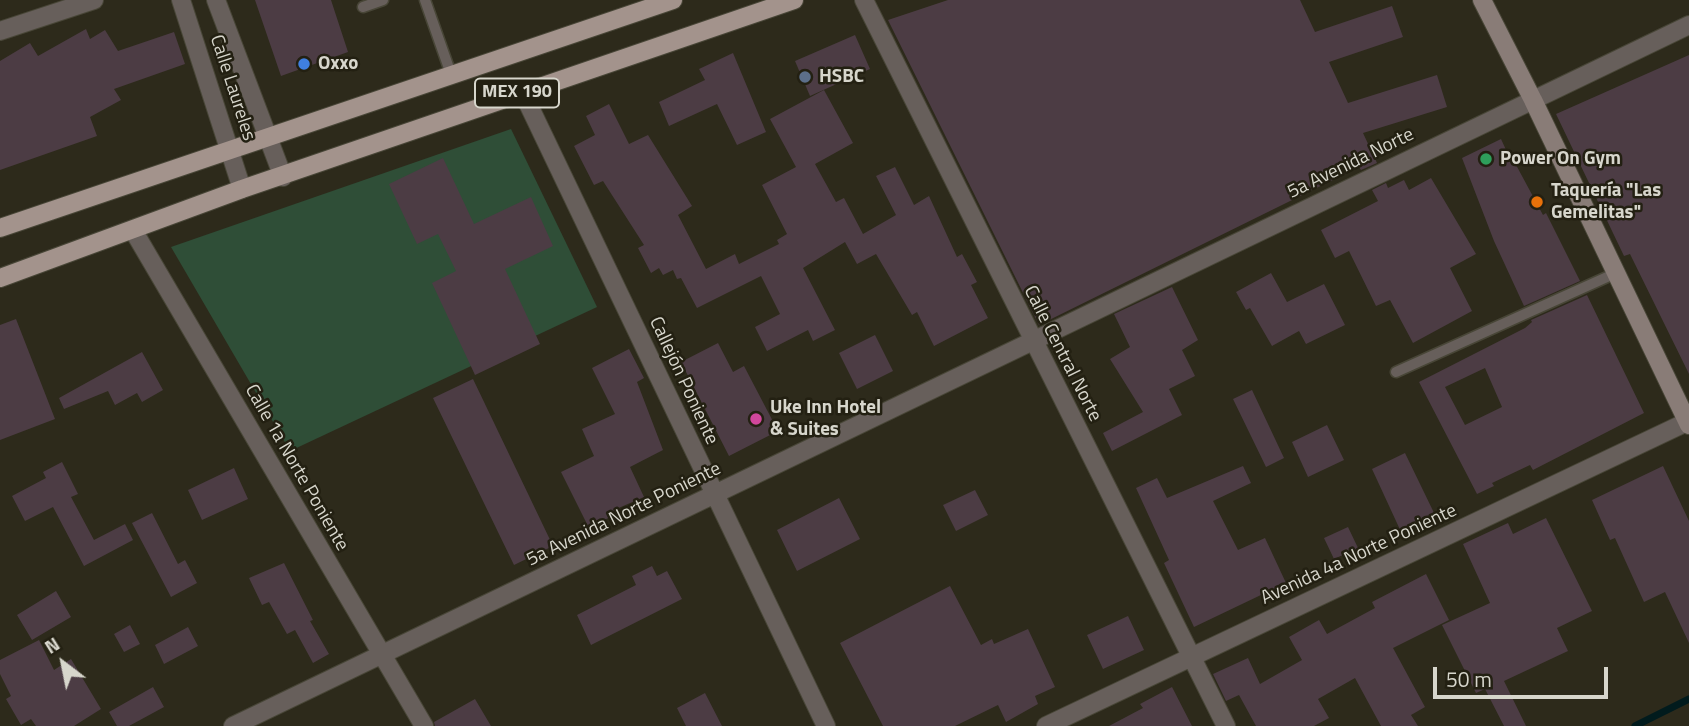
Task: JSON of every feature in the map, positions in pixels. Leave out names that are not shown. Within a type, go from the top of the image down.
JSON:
[{"type":"main road","name":"MEX 190","points":[[0,228],[271,139],[451,74],[673,0]]},
{"type":"main road","name":"MEX 190","points":[[0,278],[242,189],[794,0]]},
{"type":"main road","points":[[1482,0],[1534,100],[1689,423]]},
{"type":"street","points":[[0,32],[94,0]]},
{"type":"street","name":"Calle Laureles","points":[[181,0],[242,189]]},
{"type":"street","name":"Calle Laureles","points":[[216,0],[271,139],[282,177]]},
{"type":"street","name":"Calle Central Norte","points":[[864,0],[1031,341],[1193,656],[1226,726]]},
{"type":"street","name":"5a Avenida Norte","points":[[1031,341],[1689,26]]},
{"type":"street","name":"Callejón Poniente","points":[[522,91],[826,726]]},
{"type":"street","name":"Calle 1a Norte Poniente","points":[[133,230],[424,726]]},
{"type":"street","name":"5a Avenida Norte Poniente","points":[[233,726],[1031,341]]},
{"type":"street","name":"Avenida 4a Norte Poniente","points":[[1046,726],[1689,423]]},
{"type":"lane","points":[[363,7],[383,0]]},
{"type":"lane","points":[[425,0],[451,74]]},
{"type":"lane","points":[[1396,372],[1616,273]]},
{"type":"green space","points":[[511,129],[597,307],[290,451],[171,247]]},
{"type":"building","points":[[255,0],[331,0],[348,52],[281,76]]},
{"type":"building","points":[[948,0],[1300,0],[1315,32],[1392,6],[1403,37],[1329,62],[1348,103],[1437,75],[1447,107],[1363,133],[1377,163],[1361,170],[1359,167],[1039,325],[888,20]]},
{"type":"building","points":[[86,29],[90,39],[105,30],[118,51],[174,32],[185,64],[114,89],[121,100],[90,117],[97,136],[0,170],[0,61],[30,43],[38,56]]},
{"type":"building","points":[[855,35],[870,69],[810,96],[795,61]]},
{"type":"building","points":[[733,53],[766,132],[737,145],[717,104],[669,126],[659,102],[705,80],[699,69]]},
{"type":"building","points":[[1689,55],[1689,374],[1630,254],[1624,256],[1556,114]]},
{"type":"building","points":[[824,90],[853,143],[815,164],[836,202],[844,198],[863,234],[896,215],[876,176],[895,167],[914,205],[929,196],[957,257],[962,254],[977,282],[971,285],[988,318],[934,346],[917,312],[912,315],[876,254],[857,264],[845,242],[803,268],[835,330],[813,341],[808,330],[767,351],[755,327],[780,314],[761,276],[697,308],[681,278],[677,279],[673,270],[663,275],[659,268],[651,273],[638,248],[644,245],[603,181],[594,185],[574,146],[595,135],[586,116],[609,104],[629,144],[648,135],[692,206],[678,215],[706,269],[735,254],[739,264],[779,244],[777,240],[787,234],[762,185],[796,167],[770,119]]},
{"type":"building","points":[[1501,139],[1543,215],[1546,213],[1580,281],[1524,306],[1494,241],[1462,158]]},
{"type":"building","points":[[443,158],[474,224],[531,197],[553,246],[505,269],[540,344],[475,375],[432,283],[456,271],[438,234],[417,244],[389,184]]},
{"type":"building","points":[[1431,178],[1476,254],[1450,268],[1472,311],[1413,343],[1390,300],[1376,306],[1349,251],[1335,258],[1321,230],[1378,201],[1372,190],[1386,183],[1388,188],[1404,180],[1409,190]]},
{"type":"building","points":[[1271,273],[1287,302],[1324,284],[1345,325],[1306,344],[1299,331],[1272,346],[1250,308],[1246,310],[1236,292]]},
{"type":"building","points":[[1172,287],[1198,340],[1182,350],[1195,376],[1169,389],[1182,415],[1112,451],[1103,433],[1143,412],[1110,359],[1130,347],[1114,314]]},
{"type":"building","points":[[1587,295],[1644,413],[1533,470],[1530,465],[1492,483],[1494,486],[1477,494],[1419,382],[1525,328],[1531,320]],"holes":[[[1485,368],[1502,407],[1465,425],[1445,387]]]},
{"type":"building","points":[[16,319],[55,419],[0,440],[0,325]]},
{"type":"building","points":[[875,335],[893,371],[857,389],[839,353]]},
{"type":"building","points":[[718,343],[733,372],[744,366],[778,431],[729,456],[681,362]]},
{"type":"building","points":[[629,349],[644,378],[637,382],[663,450],[630,467],[644,497],[614,510],[616,514],[589,528],[561,472],[594,456],[582,429],[615,414],[592,368]]},
{"type":"building","points":[[142,352],[163,390],[142,402],[137,393],[115,405],[108,391],[64,409],[59,398]]},
{"type":"building","points":[[473,379],[553,546],[514,565],[433,398]]},
{"type":"building","points":[[1252,390],[1284,458],[1266,467],[1233,399]]},
{"type":"building","points":[[1327,425],[1344,460],[1308,477],[1292,442]]},
{"type":"building","points":[[1405,453],[1436,517],[1402,534],[1372,469]]},
{"type":"building","points":[[62,462],[78,494],[71,497],[94,540],[125,524],[133,540],[84,566],[53,507],[25,521],[12,496],[46,478],[43,472]]},
{"type":"building","points":[[1243,466],[1251,483],[1213,501],[1238,550],[1265,538],[1286,583],[1194,627],[1164,563],[1169,560],[1136,488],[1157,478],[1167,498]]},
{"type":"building","points":[[1663,466],[1689,521],[1689,643],[1665,592],[1644,602],[1615,538],[1610,540],[1592,500]]},
{"type":"building","points":[[234,468],[248,499],[202,520],[188,490]]},
{"type":"building","points":[[975,490],[988,515],[956,531],[943,505]]},
{"type":"building","points":[[839,498],[860,539],[797,571],[777,530]]},
{"type":"building","points":[[152,513],[178,564],[185,560],[197,583],[171,597],[132,523]]},
{"type":"building","points":[[1546,518],[1592,611],[1557,628],[1568,651],[1504,681],[1526,726],[1504,726],[1485,689],[1476,693],[1442,625],[1490,603],[1463,544],[1508,523],[1513,534]]},
{"type":"building","points":[[1348,527],[1358,548],[1334,559],[1324,538]]},
{"type":"building","points":[[284,563],[313,620],[310,621],[329,654],[313,663],[295,630],[287,634],[269,602],[262,605],[249,578]]},
{"type":"building","points":[[652,566],[657,576],[667,571],[682,599],[591,645],[577,615],[636,585],[632,576]]},
{"type":"building","points":[[1426,574],[1449,620],[1393,648],[1425,707],[1411,715],[1418,726],[1381,726],[1355,678],[1318,699],[1329,718],[1314,726],[1256,726],[1239,695],[1226,701],[1213,674],[1248,658],[1260,684],[1302,660],[1289,637],[1319,620],[1327,634],[1375,608],[1372,602]]},
{"type":"building","points":[[950,586],[981,645],[992,639],[994,644],[1028,629],[1055,687],[1035,696],[1038,704],[1006,722],[998,705],[955,726],[883,726],[840,643]]},
{"type":"building","points":[[56,591],[71,617],[32,640],[17,615]]},
{"type":"building","points":[[1128,616],[1144,650],[1103,669],[1087,635]]},
{"type":"building","points":[[130,625],[140,644],[124,652],[114,634]]},
{"type":"building","points":[[188,627],[198,646],[164,664],[155,645]]},
{"type":"building","points":[[39,640],[54,670],[71,659],[101,709],[74,726],[36,726],[31,719],[21,725],[6,699],[11,696],[0,674],[0,660]]},
{"type":"building","points":[[153,687],[164,707],[129,726],[117,726],[109,712]]},
{"type":"building","points":[[1172,687],[1192,726],[1109,726],[1143,708],[1140,704]]},
{"type":"building","points":[[705,693],[722,726],[686,726],[677,708]]},
{"type":"building","points":[[475,699],[491,726],[435,726],[434,722]]},
{"type":"waterway","points":[[1635,726],[1689,699]]},
{"type":"place","name":"Oxxo","points":[[304,64]]},
{"type":"place","name":"HSBC","points":[[805,77]]},
{"type":"place","name":"Power On Gym","points":[[1486,159]]},
{"type":"place","name":"Taquería \"Las Gemelitas\"","points":[[1537,202]]},
{"type":"place","name":"Uke Inn Hotel & Suites","points":[[756,419]]}]
